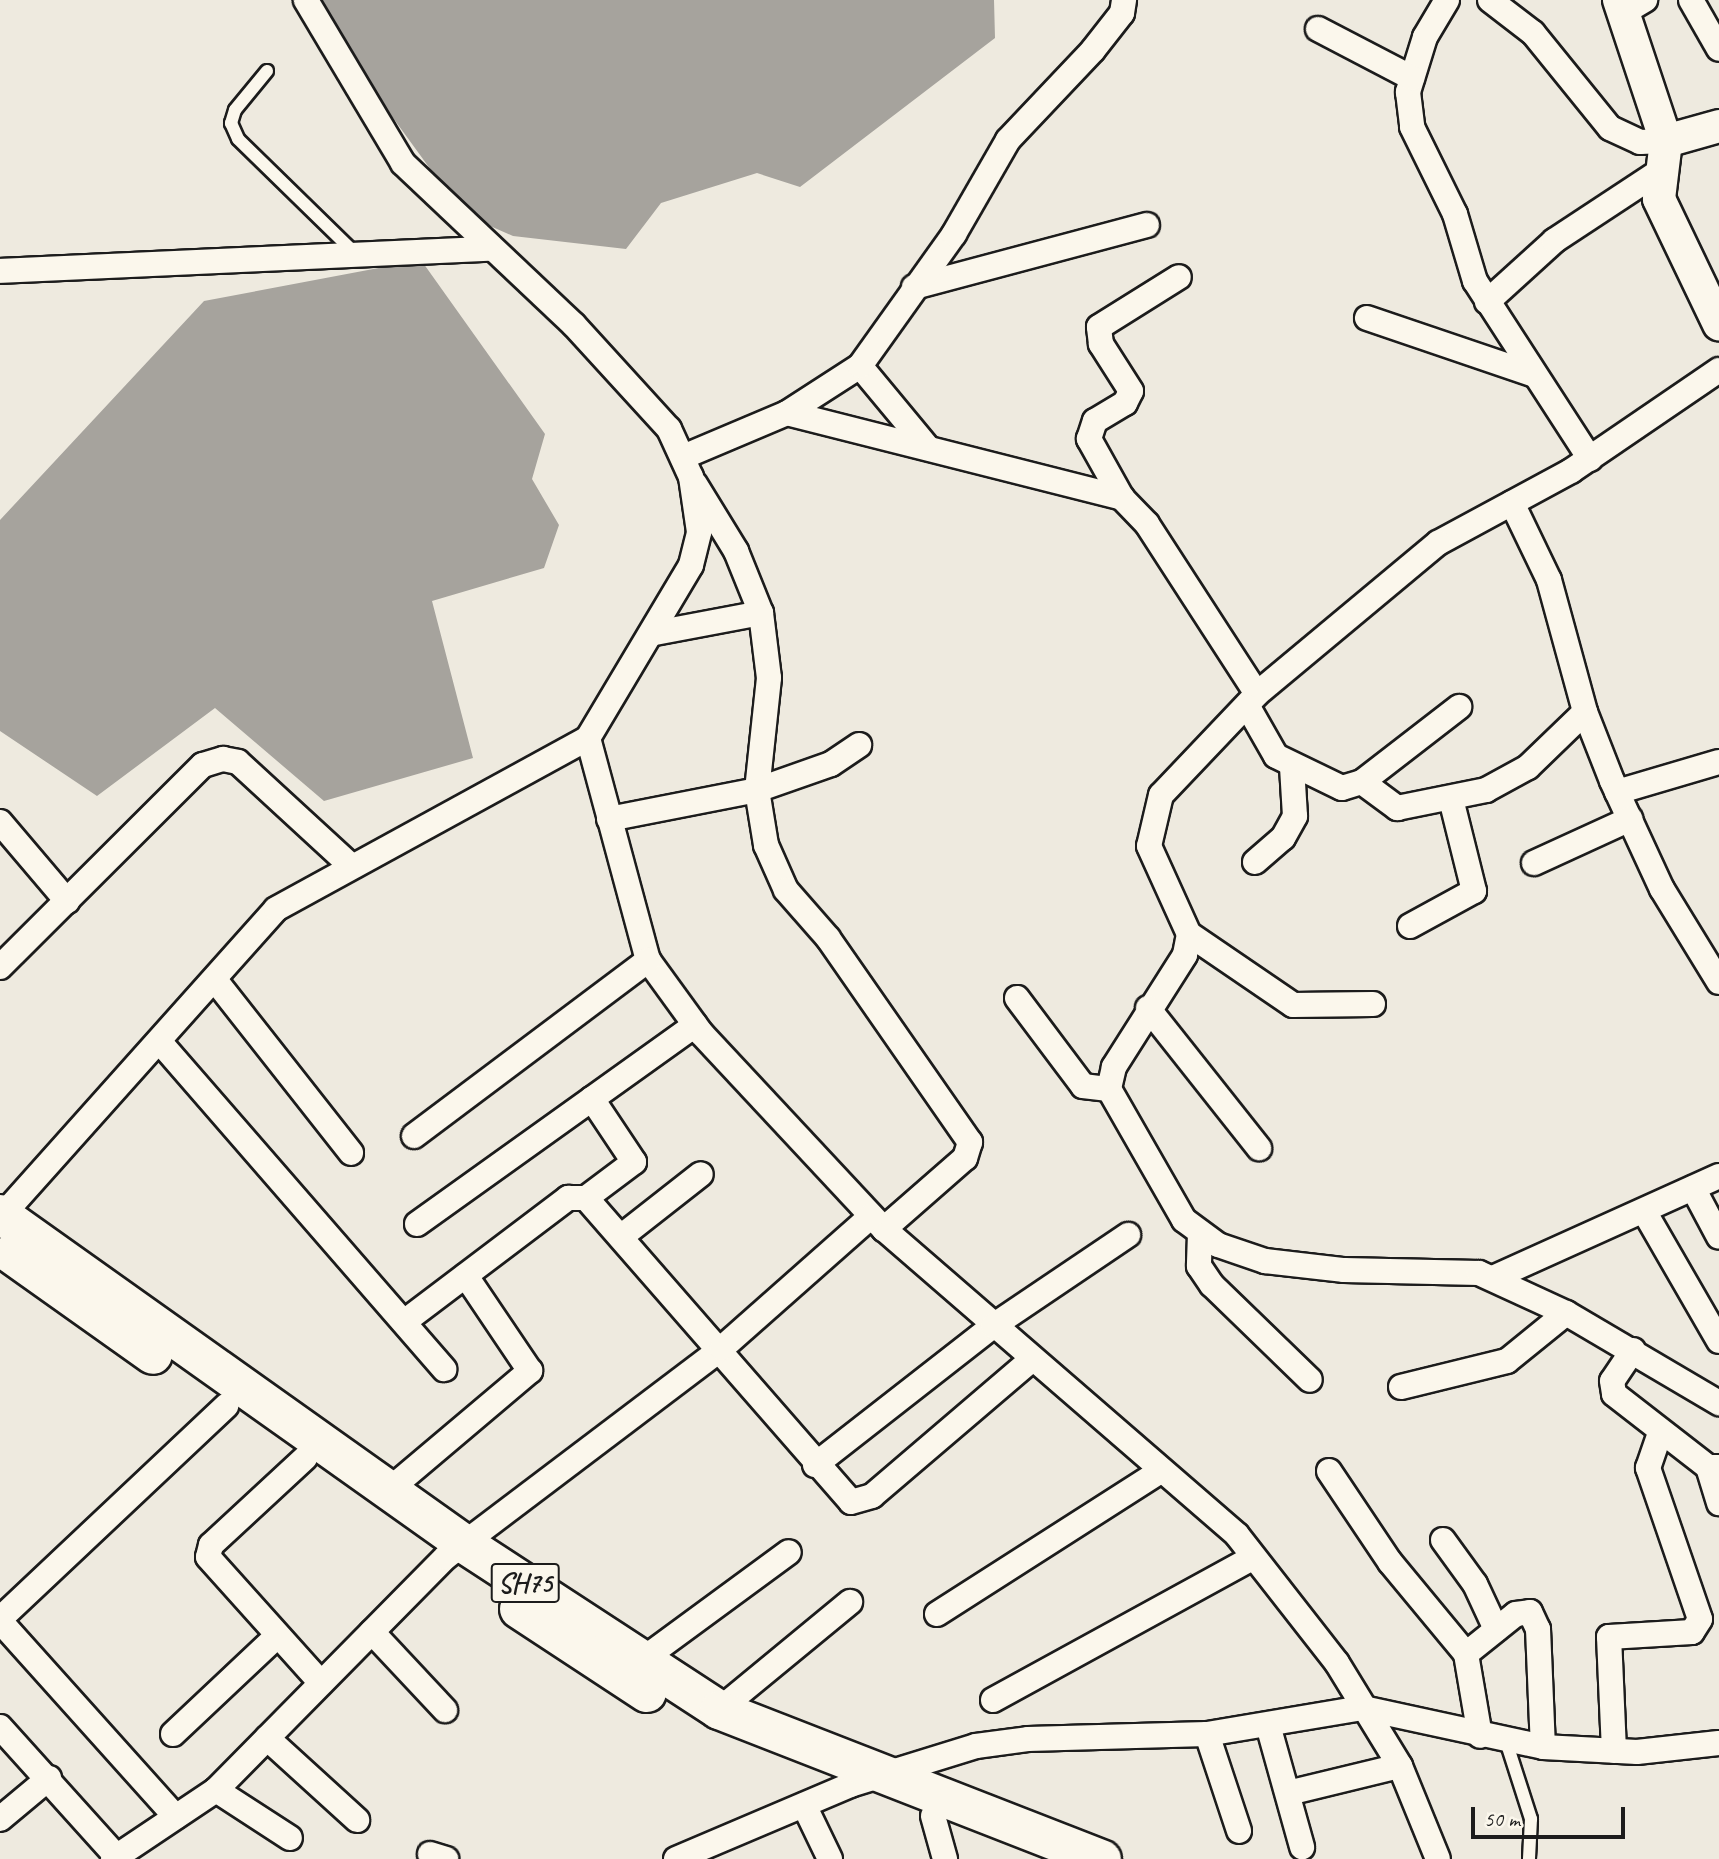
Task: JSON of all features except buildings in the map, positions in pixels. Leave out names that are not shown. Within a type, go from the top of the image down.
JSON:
[{"type":"main road","name":"SH75","points":[[0,1223],[226,1406],[454,1550],[642,1660],[719,1710],[933,1816],[1046,1859]]},
{"type":"main road","name":"SH75","points":[[0,1223],[389,1490],[454,1550],[583,1655],[708,1728],[1102,1859]]},
{"type":"street","points":[[0,1727],[49,1778],[115,1858],[216,1790],[454,1550],[722,1348],[878,1222],[965,1158],[970,1142],[828,938],[786,890],[766,845],[757,790],[769,678],[761,613],[736,551],[645,397],[488,249],[403,163],[306,0]]},
{"type":"street","points":[[687,467],[787,413],[860,366],[954,234],[1008,140],[1093,50],[1122,13],[1124,0]]},
{"type":"street","points":[[1447,0],[1412,78],[1412,127],[1455,214],[1487,302],[1590,459]]},
{"type":"street","points":[[1490,0],[1533,33],[1610,128],[1665,155]]},
{"type":"street","points":[[1691,0],[1719,49]]},
{"type":"street","points":[[1629,4],[1665,155],[1659,199],[1719,324]]},
{"type":"street","points":[[1318,29],[1412,78]]},
{"type":"street","points":[[1487,302],[1554,241],[1665,155],[1719,127]]},
{"type":"street","points":[[914,287],[1147,225]]},
{"type":"street","points":[[0,271],[488,249]]},
{"type":"street","points":[[1179,277],[1099,327],[1101,344],[1131,391],[1125,403],[1095,421],[1089,439],[1122,498],[1147,524],[1252,700],[1276,756],[1325,785],[1362,782],[1459,707]]},
{"type":"street","points":[[1367,318],[1534,375]]},
{"type":"street","points":[[860,366],[928,448]]},
{"type":"street","points":[[1373,1004],[1293,1005],[1189,934],[1149,846],[1152,821],[1161,795],[1252,700],[1438,543],[1590,459],[1719,370]]},
{"type":"street","points":[[787,413],[1122,498]]},
{"type":"street","points":[[0,1223],[276,909],[350,865],[588,738],[655,633],[694,554],[699,532],[687,467]]},
{"type":"street","points":[[1512,503],[1549,580],[1585,712],[1617,792],[1662,889],[1719,982]]},
{"type":"street","points":[[655,633],[761,613]]},
{"type":"street","points":[[1362,782],[1397,808],[1451,799],[1528,767],[1585,712]]},
{"type":"street","points":[[588,738],[648,960],[695,1025],[878,1222],[1030,1361],[1237,1535],[1252,1558],[1307,1620],[1400,1766],[1438,1859]]},
{"type":"street","points":[[609,819],[757,790],[831,764],[859,745]]},
{"type":"street","points":[[0,967],[203,765],[223,759],[238,762],[350,865]]},
{"type":"street","points":[[1617,792],[1719,762]]},
{"type":"street","points":[[1255,862],[1283,838],[1295,816],[1292,767]]},
{"type":"street","points":[[1410,926],[1474,891],[1476,881],[1451,799]]},
{"type":"street","points":[[1534,863],[1630,819]]},
{"type":"street","points":[[0,822],[67,901]]},
{"type":"street","points":[[1109,1089],[1149,1008],[1185,955],[1189,934]]},
{"type":"street","points":[[414,1136],[648,960]]},
{"type":"street","points":[[215,980],[351,1153]]},
{"type":"street","points":[[1017,998],[1083,1086],[1109,1089]]},
{"type":"street","points":[[1149,1008],[1258,1148]]},
{"type":"street","points":[[417,1224],[695,1025]]},
{"type":"street","points":[[159,1041],[444,1369]]},
{"type":"street","points":[[1109,1089],[1174,1206],[1200,1234],[1265,1261],[1343,1269],[1463,1269],[1493,1278],[1566,1312],[1719,1403]]},
{"type":"street","points":[[404,1322],[568,1198],[586,1198],[634,1162],[592,1099]]},
{"type":"street","points":[[622,1236],[701,1174]]},
{"type":"street","points":[[1493,1278],[1719,1176]]},
{"type":"street","points":[[1693,1188],[1719,1237]]},
{"type":"street","points":[[586,1198],[722,1348],[842,1497],[872,1496],[1030,1361]]},
{"type":"street","points":[[1644,1211],[1719,1341]]},
{"type":"street","points":[[1200,1234],[1199,1266],[1212,1285],[1310,1380]]},
{"type":"street","points":[[815,1465],[993,1326],[1128,1235]]},
{"type":"street","points":[[389,1490],[530,1371],[466,1276]]},
{"type":"street","points":[[1401,1387],[1507,1361],[1566,1312]]},
{"type":"street","points":[[1633,1350],[1611,1387],[1660,1433],[1713,1467],[1719,1503]]},
{"type":"street","points":[[176,1817],[0,1620],[226,1406]]},
{"type":"street","points":[[1614,1751],[1609,1637],[1692,1632],[1699,1626],[1648,1468],[1660,1433]]},
{"type":"street","points":[[306,1458],[211,1545],[208,1557],[321,1683]]},
{"type":"street","points":[[1329,1471],[1390,1562],[1466,1654],[1480,1737]]},
{"type":"street","points":[[937,1614],[1159,1472]]},
{"type":"street","points":[[1443,1540],[1475,1584],[1496,1629]]},
{"type":"street","points":[[642,1660],[789,1552]]},
{"type":"street","points":[[993,1700],[1252,1558]]},
{"type":"street","points":[[719,1710],[850,1602]]},
{"type":"street","points":[[1466,1654],[1524,1610],[1535,1618],[1543,1746]]},
{"type":"street","points":[[372,1632],[445,1710]]},
{"type":"street","points":[[173,1734],[277,1636]]},
{"type":"street","points":[[676,1859],[864,1781],[976,1746],[1028,1739],[1206,1734],[1363,1708],[1480,1737],[1543,1746],[1614,1751],[1719,1743]]},
{"type":"street","points":[[1268,1725],[1302,1847]]},
{"type":"street","points":[[1206,1734],[1239,1831]]},
{"type":"street","points":[[267,1738],[357,1820]]},
{"type":"street","points":[[1288,1793],[1400,1766]]},
{"type":"street","points":[[0,1819],[49,1778]]},
{"type":"street","points":[[216,1790],[290,1838]]},
{"type":"street","points":[[804,1805],[830,1859]]},
{"type":"street","points":[[933,1816],[945,1859]]},
{"type":"lane","points":[[267,71],[235,110],[230,123],[237,139],[359,256]]},
{"type":"lane","points":[[1506,1741],[1531,1819],[1530,1859]]},
{"type":"shaded area","points":[[322,0],[994,0],[995,38],[800,187],[757,173],[661,203],[626,249],[513,236],[463,214],[380,100]]},
{"type":"shaded area","points":[[421,260],[545,434],[532,479],[559,525],[544,568],[432,601],[473,758],[324,801],[215,708],[97,796],[0,731],[0,520],[204,301]]}]
